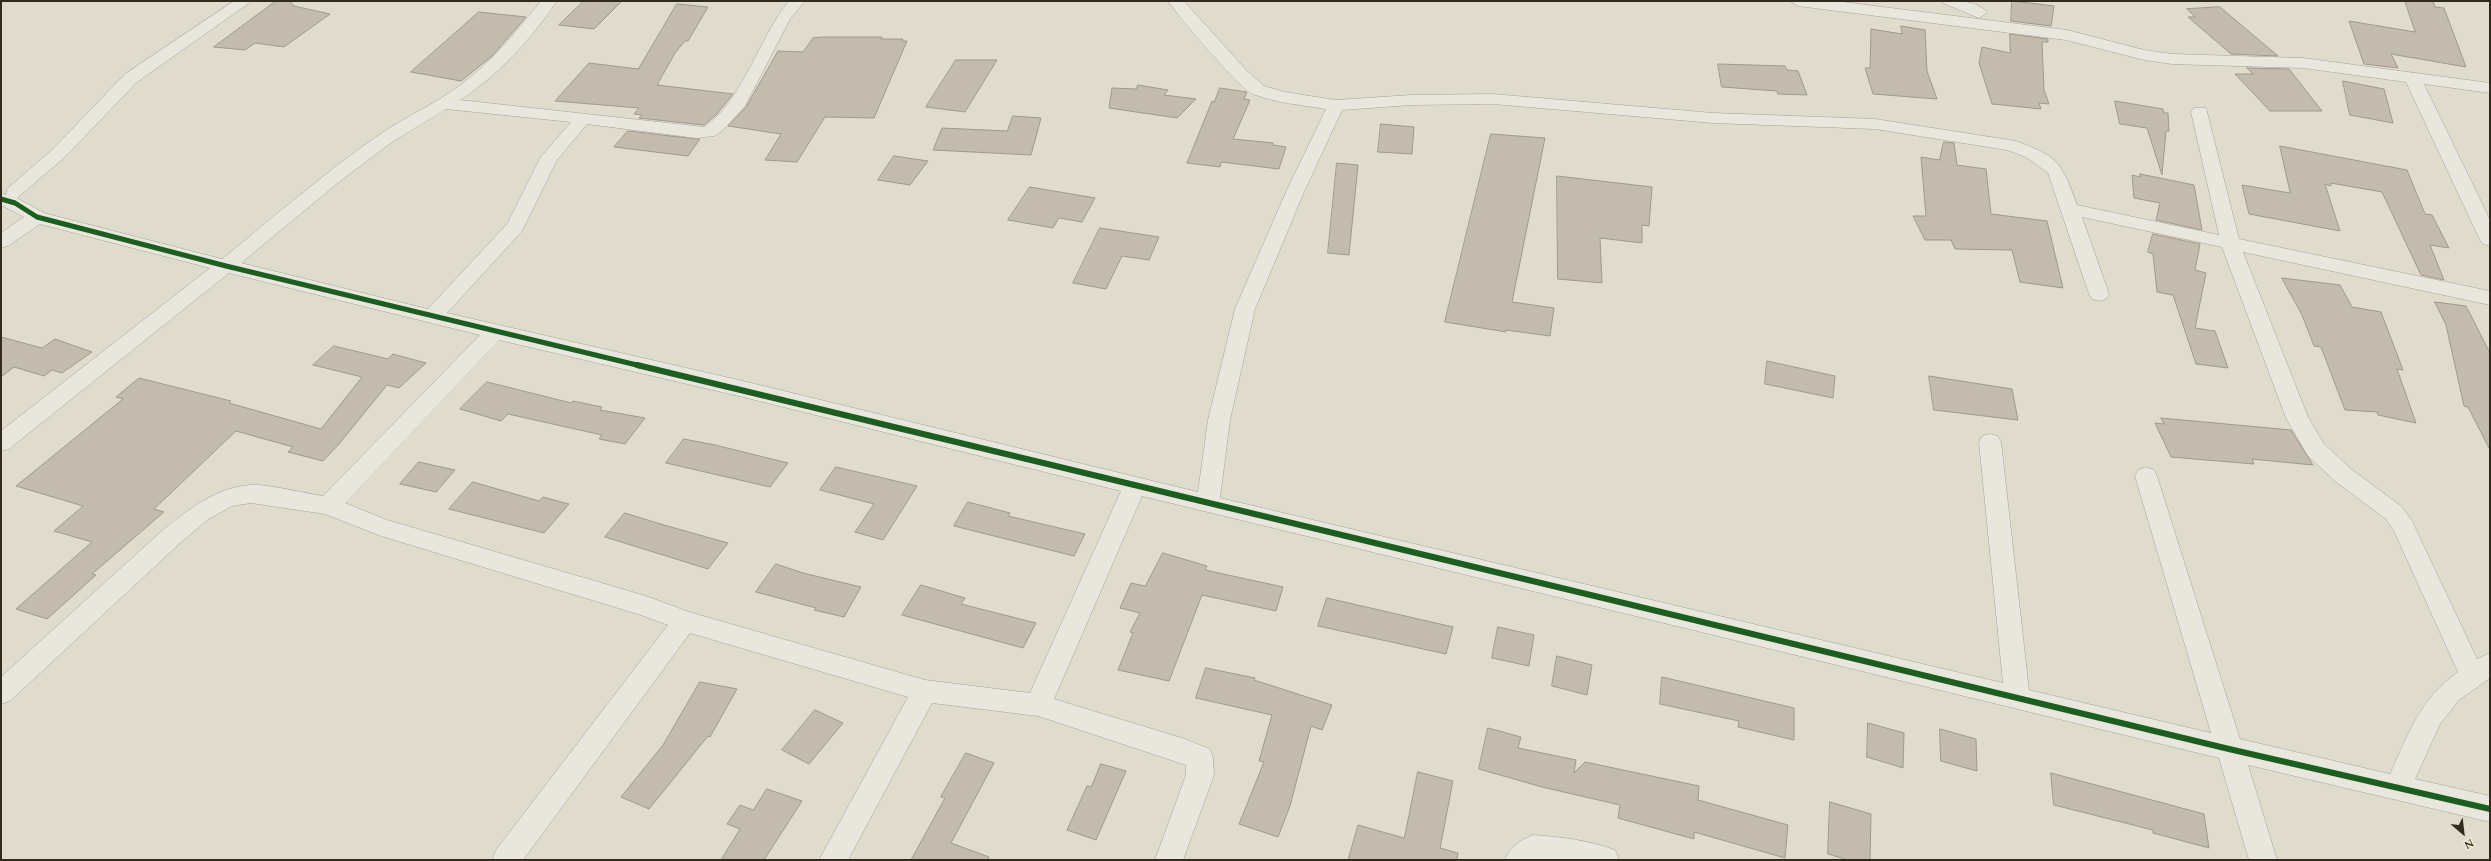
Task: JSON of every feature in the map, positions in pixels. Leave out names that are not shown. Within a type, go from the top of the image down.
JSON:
[{"type":"street","points":[[244,1],[131,78],[59,153],[8,194],[37,217],[226,266],[494,332],[743,388],[1208,504],[2229,749],[2490,809]]},
{"type":"street","points":[[1,443],[226,266],[333,178],[386,138],[440,103],[464,90],[509,51],[549,1]]},
{"type":"street","points":[[440,103],[583,118],[696,133],[708,132],[716,127],[736,106],[783,18],[797,1]]},
{"type":"street","points":[[1176,1],[1240,74],[1258,90],[1282,98],[1336,105],[1412,100],[1493,99],[1713,118],[1875,124],[1983,139],[2010,145],[2032,153],[2047,162],[2056,171],[2099,294]]},
{"type":"street","points":[[1798,1],[1979,13]]},
{"type":"street","points":[[1950,1],[1979,13],[2144,56],[2172,59],[2303,63],[2412,76],[2490,88]]},
{"type":"street","points":[[2412,76],[2490,240]]},
{"type":"street","points":[[1208,504],[1219,420],[1245,309],[1294,192],[1336,105]]},
{"type":"street","points":[[2200,112],[2230,243],[2297,418],[2316,450],[2343,475],[2394,513],[2404,527],[2481,670],[2450,692],[2430,716],[2398,787]]},
{"type":"street","points":[[433,316],[516,227],[549,158],[583,118]]},
{"type":"street","points":[[2069,210],[2490,298]]},
{"type":"street","points":[[1,242],[37,217]]},
{"type":"street","points":[[328,506],[494,332]]},
{"type":"street","points":[[1990,442],[2017,698]]},
{"type":"street","points":[[2146,476],[2263,860]]},
{"type":"street","points":[[1038,705],[1135,486]]},
{"type":"street","points":[[1,693],[172,536],[199,514],[227,498],[251,494],[328,506],[381,527],[646,606],[686,621],[924,691],[1038,705],[1185,751],[1200,758],[1200,775],[1169,860]]},
{"type":"street","points":[[506,860],[686,621]]},
{"type":"street","points":[[833,860],[924,691]]},
{"type":"street","points":[[1520,860],[1533,848],[1576,852],[1605,860]]},
{"type":"building","points":[[276,1],[290,1],[294,6],[330,14],[284,47],[255,43],[245,50],[214,47]]},
{"type":"building","points":[[584,1],[622,1],[594,29],[559,25]]},
{"type":"building","points":[[2012,1],[2054,6],[2051,26],[2011,21]]},
{"type":"building","points":[[2405,1],[2433,1],[2435,7],[2444,8],[2466,67],[2391,54],[2398,68],[2364,64],[2349,21],[2415,32]]},
{"type":"building","points":[[677,4],[708,7],[688,41],[685,41],[675,53],[657,85],[733,94],[716,115],[704,125],[639,118],[642,115],[634,114],[639,108],[555,101],[589,63],[638,69]]},
{"type":"building","points":[[2220,7],[2278,56],[2231,54],[2188,17],[2195,17],[2187,9]]},
{"type":"building","points":[[479,12],[526,17],[492,56],[461,81],[411,72]]},
{"type":"building","points":[[1901,26],[1925,30],[1927,71],[1937,99],[1873,94],[1865,68],[1870,68],[1871,29],[1902,34]]},
{"type":"building","points":[[2010,34],[2048,39],[2048,42],[2042,42],[2044,90],[2049,104],[2039,103],[2041,109],[1992,104],[1979,63],[1982,47],[2010,53]]},
{"type":"building","points":[[882,37],[881,39],[903,39],[902,41],[907,41],[874,118],[825,117],[797,162],[765,160],[781,134],[728,126],[746,107],[778,51],[803,52],[813,38]]},
{"type":"building","points":[[956,60],[997,60],[965,112],[926,107]]},
{"type":"building","points":[[1718,64],[1785,66],[1787,70],[1798,71],[1807,95],[1778,94],[1777,91],[1722,87]]},
{"type":"building","points":[[2247,68],[2289,69],[2322,111],[2270,111],[2235,74],[2253,74]]},
{"type":"building","points":[[2343,81],[2384,89],[2393,123],[2350,115]]},
{"type":"building","points":[[1138,85],[1168,90],[1164,95],[1196,99],[1177,118],[1109,108],[1112,88],[1136,89]]},
{"type":"building","points":[[1220,88],[1247,92],[1244,99],[1250,100],[1233,139],[1273,143],[1273,145],[1286,147],[1279,169],[1221,162],[1220,167],[1187,163],[1212,101],[1214,102]]},
{"type":"building","points":[[2115,101],[2163,109],[2164,113],[2168,113],[2169,131],[2166,131],[2162,175],[2147,128],[2120,124]]},
{"type":"building","points":[[1013,116],[1041,118],[1031,155],[933,150],[942,128],[1007,131]]},
{"type":"building","points":[[1381,124],[1414,127],[1412,154],[1378,152]]},
{"type":"building","points":[[628,131],[700,139],[688,156],[614,147]]},
{"type":"building","points":[[1491,134],[1545,138],[1512,302],[1554,308],[1550,336],[1506,330],[1506,332],[1445,322]]},
{"type":"building","points":[[1944,142],[1954,143],[1957,165],[1986,169],[1991,214],[2047,221],[2063,288],[2020,282],[2012,250],[1955,249],[1951,240],[1925,240],[1913,216],[1926,216],[1921,157],[1939,160]]},
{"type":"building","points":[[2280,146],[2407,170],[2425,214],[2432,215],[2449,248],[2430,245],[2444,280],[2421,275],[2382,192],[2331,183],[2331,186],[2325,184],[2340,231],[2249,214],[2242,185],[2290,193]]},
{"type":"building","points":[[894,156],[928,161],[910,185],[878,180]]},
{"type":"building","points":[[1337,163],[1358,165],[1349,255],[1328,253]]},
{"type":"building","points":[[2140,174],[2194,185],[2202,230],[2156,220],[2160,203],[2134,198],[2132,175],[2140,177]]},
{"type":"building","points":[[1557,176],[1652,187],[1649,226],[1642,225],[1642,243],[1600,238],[1602,283],[1558,279]]},
{"type":"building","points":[[1030,187],[1095,198],[1082,222],[1059,218],[1053,228],[1008,220]]},
{"type":"building","points":[[1100,228],[1159,237],[1149,260],[1122,256],[1106,289],[1073,283]]},
{"type":"building","points":[[2153,234],[2200,244],[2195,270],[2206,273],[2195,328],[2215,331],[2228,368],[2196,364],[2173,295],[2157,292],[2153,254],[2148,252]]},
{"type":"building","points":[[2282,278],[2340,285],[2352,307],[2381,312],[2403,370],[2397,369],[2416,423],[2378,415],[2377,412],[2345,410],[2321,347],[2314,346],[2302,315]]},
{"type":"building","points":[[2435,302],[2466,306],[2490,353],[2490,450],[2468,407],[2464,406],[2446,325]]},
{"type":"building","points":[[1,337],[42,348],[55,339],[92,352],[62,373],[52,370],[44,376],[14,367],[1,377]]},
{"type":"building","points":[[334,346],[388,359],[393,354],[426,363],[399,388],[387,385],[339,444],[323,461],[288,452],[293,447],[236,431],[154,509],[164,512],[92,574],[96,575],[47,619],[16,609],[92,542],[54,531],[83,506],[16,486],[123,399],[116,397],[139,378],[231,401],[229,403],[321,429],[362,377],[313,365]]},
{"type":"building","points":[[1767,361],[1835,376],[1833,398],[1765,384]]},
{"type":"building","points":[[1929,376],[2012,389],[2018,420],[1934,410]]},
{"type":"building","points":[[487,382],[571,403],[573,401],[602,407],[600,410],[645,418],[625,444],[599,439],[602,435],[508,414],[501,421],[460,409]]},
{"type":"building","points":[[2161,418],[2291,430],[2313,465],[2252,459],[2254,464],[2171,457],[2155,423],[2164,424]]},
{"type":"building","points":[[684,439],[788,463],[770,487],[666,463]]},
{"type":"building","points":[[419,462],[455,470],[436,492],[400,484]]},
{"type":"building","points":[[836,467],[917,486],[883,540],[855,532],[874,504],[820,490]]},
{"type":"building","points":[[473,482],[539,501],[543,497],[569,504],[544,533],[449,509]]},
{"type":"building","points":[[968,502],[1010,513],[1008,516],[1085,534],[1074,556],[954,526]]},
{"type":"building","points":[[625,513],[728,543],[708,569],[605,537]]},
{"type":"building","points":[[1163,553],[1207,566],[1205,570],[1283,587],[1276,611],[1202,595],[1169,681],[1118,670],[1133,633],[1130,632],[1140,613],[1120,608],[1131,583],[1145,586]]},
{"type":"building","points":[[776,564],[803,573],[861,587],[844,617],[814,610],[816,608],[756,592]]},
{"type":"building","points":[[921,585],[965,598],[961,604],[1036,623],[1023,648],[902,615]]},
{"type":"building","points":[[1327,598],[1453,627],[1446,654],[1318,626]]},
{"type":"building","points":[[1498,627],[1534,635],[1529,666],[1492,658]]},
{"type":"building","points":[[1557,656],[1592,665],[1587,695],[1552,686]]},
{"type":"building","points":[[1206,668],[1255,678],[1254,680],[1332,705],[1322,730],[1311,726],[1290,806],[1278,837],[1239,824],[1264,762],[1259,761],[1272,715],[1196,698]]},
{"type":"building","points":[[1662,677],[1794,708],[1794,740],[1738,727],[1739,721],[1660,704]]},
{"type":"building","points":[[700,682],[737,689],[710,737],[708,736],[649,809],[621,797],[663,745]]},
{"type":"building","points":[[815,710],[843,723],[809,764],[782,750]]},
{"type":"building","points":[[1868,723],[1904,733],[1903,768],[1867,757]]},
{"type":"building","points":[[1488,728],[1521,737],[1518,748],[1576,760],[1574,773],[1585,762],[1699,786],[1698,800],[1788,825],[1785,858],[1694,832],[1694,839],[1618,818],[1620,805],[1542,787],[1479,769]]},
{"type":"building","points":[[1940,729],[1976,739],[1977,771],[1941,761]]},
{"type":"building","points":[[966,753],[994,763],[951,843],[989,857],[988,860],[911,860],[945,798],[941,797]]},
{"type":"building","points":[[1101,764],[1126,771],[1096,840],[1067,830],[1087,786],[1091,787]]},
{"type":"building","points":[[1418,772],[1453,781],[1440,848],[1458,853],[1457,860],[1348,860],[1358,825],[1404,838]]},
{"type":"building","points":[[2051,773],[2204,814],[2209,848],[2153,833],[2153,830],[2054,805]]},
{"type":"building","points":[[767,789],[802,801],[764,860],[721,860],[740,829],[727,824],[740,805],[753,810]]},
{"type":"building","points":[[1830,802],[1871,814],[1870,860],[1848,860],[1828,854]]},
{"type":"cycle path","points":[[1,199],[15,203],[37,217],[226,266],[495,332],[743,389],[1135,486],[2229,749],[2490,809]]}]
